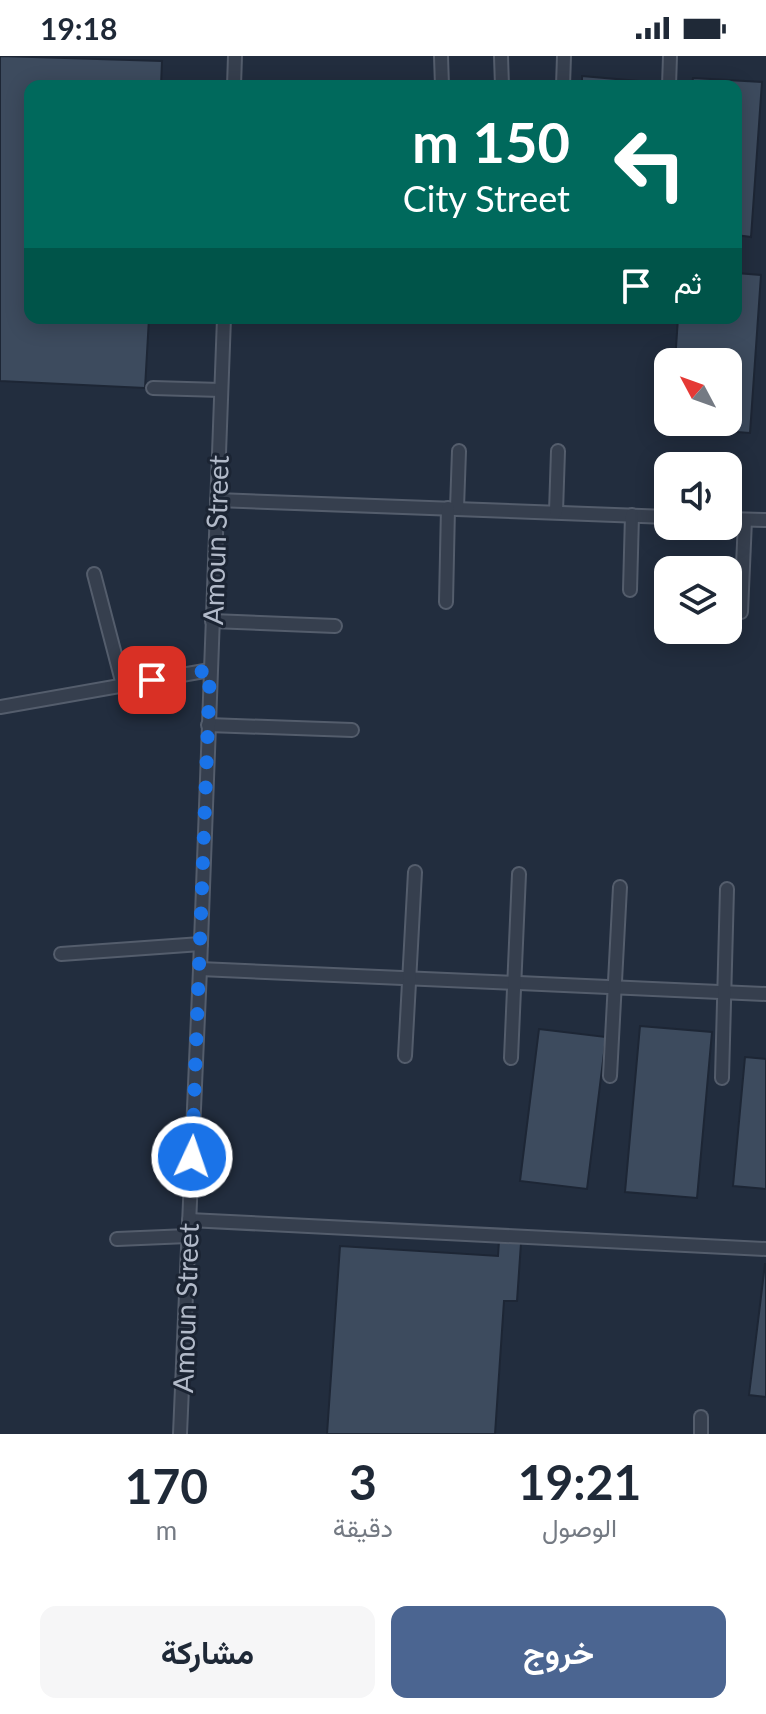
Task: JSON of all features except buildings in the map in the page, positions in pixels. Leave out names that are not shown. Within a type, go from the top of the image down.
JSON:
[{"type":"lane","points":[[234,80],[235,56]]},
{"type":"lane","points":[[441,56],[442,80]]},
{"type":"lane","points":[[501,56],[502,80]]},
{"type":"lane","points":[[563,80],[564,56]]},
{"type":"lane","points":[[669,80],[670,56]]},
{"type":"lane","name":"Amoun Street","points":[[180,1434],[224,324]]},
{"type":"lane","points":[[153,388],[221,390]]},
{"type":"lane","points":[[446,602],[459,451]]},
{"type":"lane","points":[[556,512],[558,451]]},
{"type":"lane","points":[[217,500],[654,516]]},
{"type":"lane","points":[[630,590],[632,515]]},
{"type":"lane","points":[[742,520],[766,520]]},
{"type":"lane","points":[[742,589],[745,520]]},
{"type":"lane","points":[[94,574],[123,685]]},
{"type":"lane","points":[[212,621],[335,626]]},
{"type":"lane","points":[[0,707],[210,670]]},
{"type":"lane","points":[[208,725],[352,730]]},
{"type":"lane","points":[[405,1056],[415,872]]},
{"type":"lane","points":[[511,1058],[519,874]]},
{"type":"lane","points":[[610,1076],[620,887]]},
{"type":"lane","points":[[722,1078],[727,889]]},
{"type":"lane","points":[[61,954],[201,944]]},
{"type":"lane","points":[[200,969],[766,994]]},
{"type":"lane","points":[[189,1220],[766,1249]]},
{"type":"lane","points":[[117,1239],[188,1236]]},
{"type":"lane","points":[[701,1417],[701,1434]]},
{"type":"route","points":[[152,680],[210,670],[192,1157]]}]
